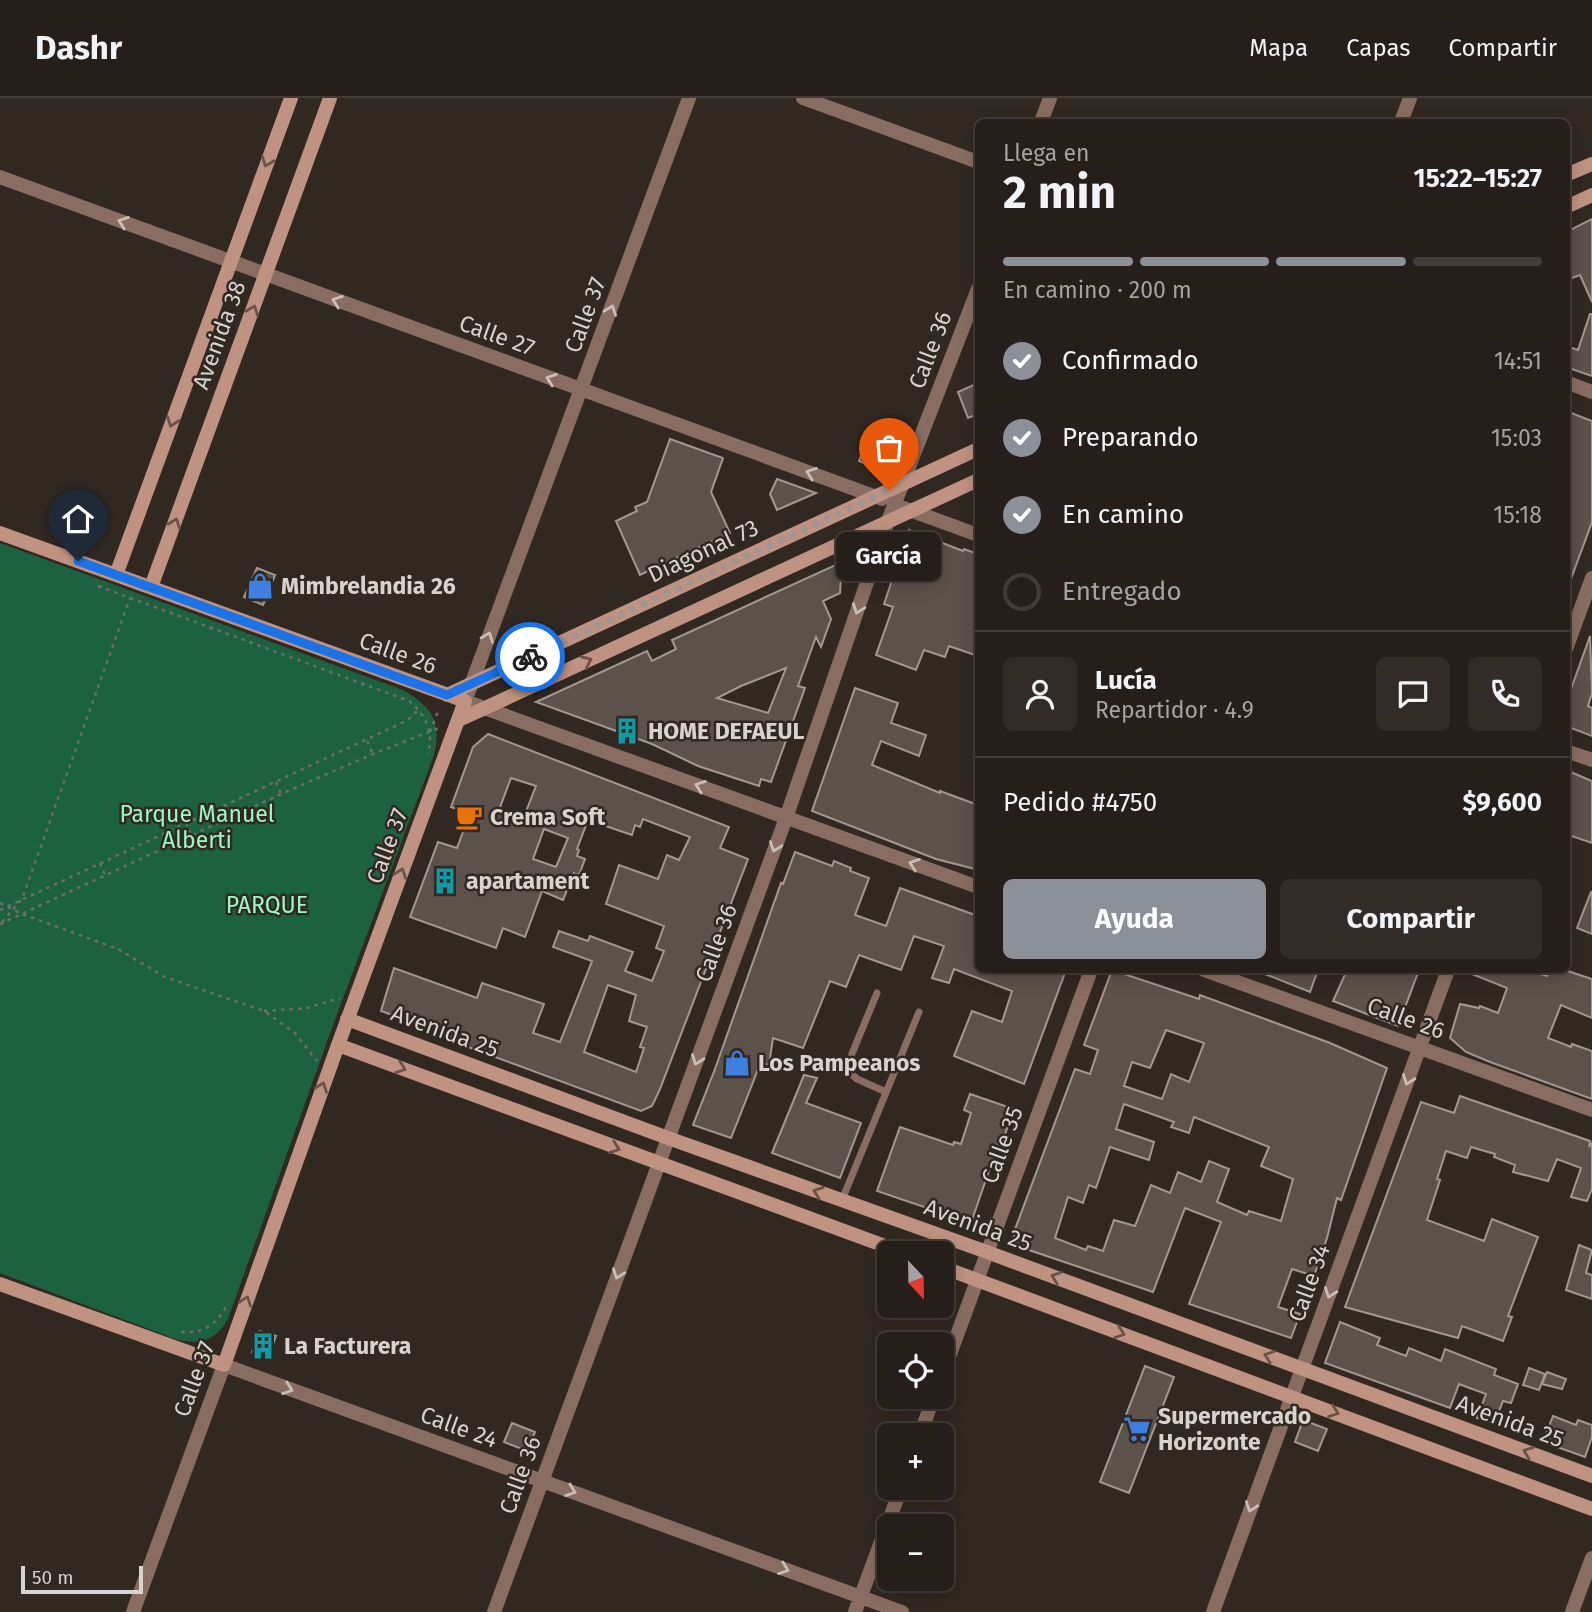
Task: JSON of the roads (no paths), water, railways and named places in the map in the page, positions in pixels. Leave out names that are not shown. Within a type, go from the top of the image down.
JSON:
[{"type":"main road","name":"Avenida 38","points":[[116,575],[291,98]]},
{"type":"main road","name":"Avenida 38","points":[[151,587],[330,98]]},
{"type":"main road","points":[[1570,173],[1592,164]]},
{"type":"main road","points":[[1570,205],[1592,195]]},
{"type":"main road","name":"Diagonal 73","points":[[447,695],[975,450]]},
{"type":"main road","points":[[458,720],[975,481]]},
{"type":"main road","name":"Calle 26","points":[[0,533],[465,701]]},
{"type":"main road","name":"Calle 37","points":[[224,1365],[347,1019],[465,701]]},
{"type":"main road","name":"Avenida 25","points":[[347,1019],[1592,1476]]},
{"type":"main road","points":[[338,1045],[877,1243]]},
{"type":"main road","points":[[954,1271],[1592,1509]]},
{"type":"main road","name":"Calle 24","points":[[0,1284],[224,1365]]},
{"type":"street","name":"Calle 37","points":[[465,701],[689,98]]},
{"type":"street","points":[[803,98],[975,161]]},
{"type":"street","points":[[1042,119],[1050,98]]},
{"type":"street","points":[[1402,119],[1410,98]]},
{"type":"street","name":"Calle 27","points":[[0,177],[975,534]]},
{"type":"street","name":"Calle 36","points":[[494,1612],[786,818],[888,521],[975,297]]},
{"type":"street","points":[[1570,384],[1592,392]]},
{"type":"street","points":[[1570,638],[1592,578]]},
{"type":"street","name":"Calle 26","points":[[465,701],[975,886]]},
{"type":"street","points":[[1570,752],[1592,760]]},
{"type":"street","name":"Calle 35","points":[[954,1343],[1090,973]]},
{"type":"street","name":"Calle 26","points":[[1212,973],[1592,1110]]},
{"type":"street","name":"Calle 34","points":[[1213,1612],[1447,973]]},
{"type":"street","name":"Calle 37","points":[[133,1612],[224,1365]]},
{"type":"street","name":"Calle 24","points":[[224,1365],[902,1612]]},
{"type":"street","points":[[855,1612],[896,1500]]},
{"type":"street","points":[[1572,1612],[1592,1558]]},
{"type":"lane","points":[[877,993],[849,1060],[849,1072],[856,1079],[886,1092]]},
{"type":"lane","points":[[842,1200],[919,1012]]},
{"type":"place","name":"García","points":[[889,490]]},
{"type":"place","name":"Mimbrelandia 26","points":[[260,586]]},
{"type":"place","name":"HOME DEFAEUL","points":[[627,731]]},
{"type":"place","name":"Crema Soft","points":[[469,817]]},
{"type":"place","name":"apartament","points":[[445,881]]},
{"type":"place","name":"Los Pampeanos","points":[[737,1063]]},
{"type":"place","name":"La Facturera","points":[[263,1346]]},
{"type":"place","name":"Supermercado Horizonte","points":[[1137,1429]]},
{"type":"park label","name":"Parque Manuel Alberti","points":[[197,827]]},
{"type":"park label","name":"PARQUE","points":[[267,905]]}]
